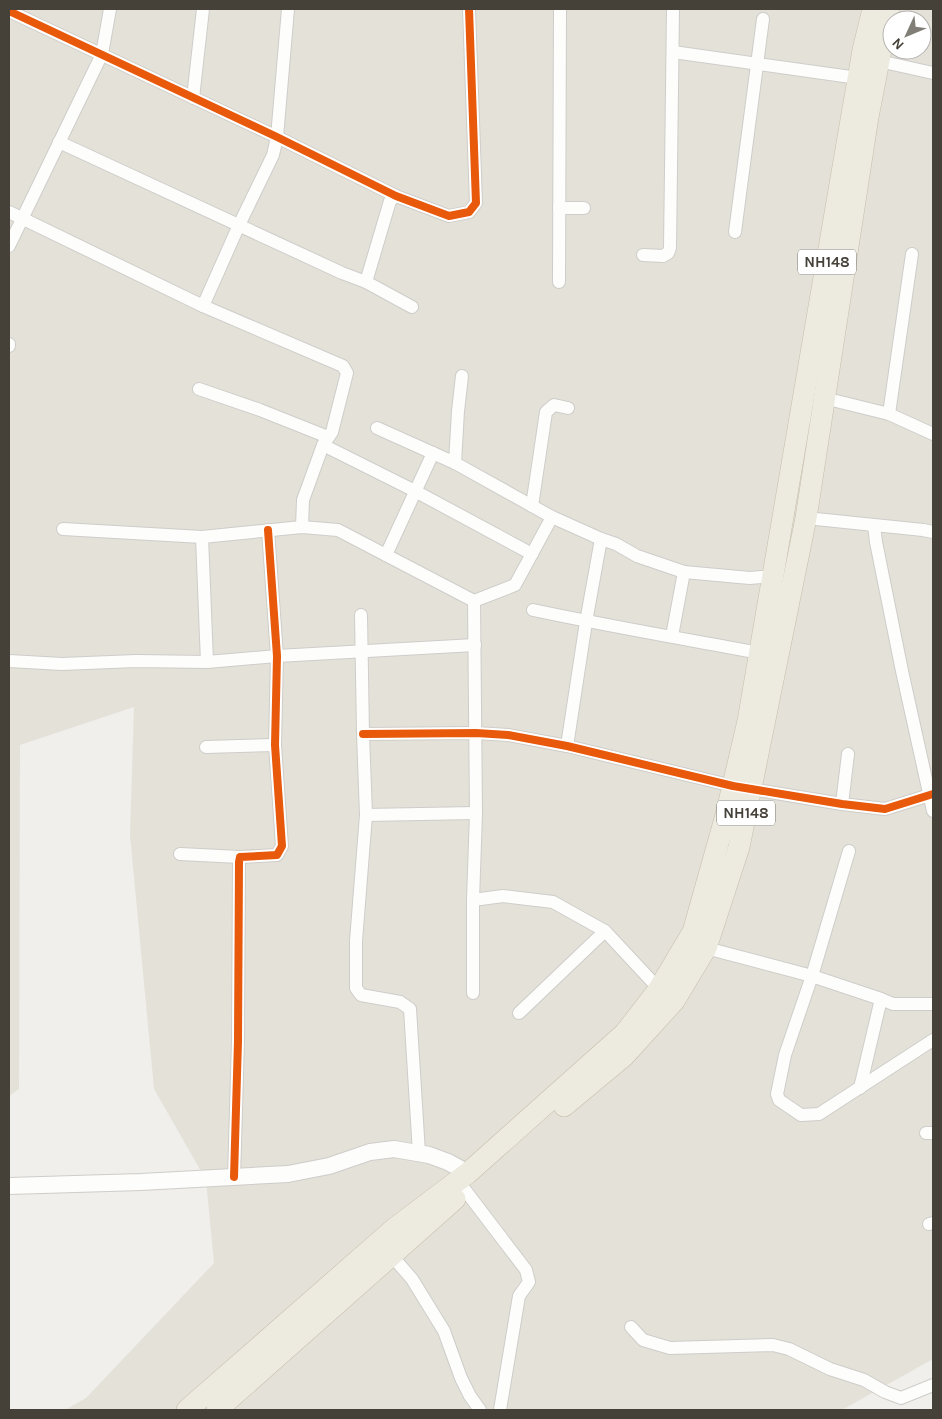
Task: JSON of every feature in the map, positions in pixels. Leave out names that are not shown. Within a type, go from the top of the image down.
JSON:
[{"type":"highway","name":"NH148","points":[[217,1410],[392,1256],[466,1182],[625,1033],[659,989],[693,932],[726,815],[742,787],[788,551],[858,78],[873,9]]},
{"type":"highway","name":"NH148","points":[[187,1410],[395,1228],[466,1182],[624,1056],[674,1001],[706,948],[739,847],[748,721],[774,576],[806,518],[868,117],[889,9]]},
{"type":"street","points":[[9,246],[102,54],[110,9]]},
{"type":"street","points":[[193,98],[203,9]]},
{"type":"street","points":[[203,306],[273,155],[277,138],[288,9]]},
{"type":"street","points":[[9,11],[23,13],[102,54],[396,196],[449,216],[469,212],[476,203],[469,9]]},
{"type":"street","points":[[559,282],[560,9]]},
{"type":"street","points":[[644,255],[663,256],[668,253],[670,248],[673,9]]},
{"type":"street","points":[[735,232],[763,19]]},
{"type":"street","points":[[673,52],[858,78]]},
{"type":"street","points":[[879,61],[933,73]]},
{"type":"street","points":[[59,142],[342,273],[366,282],[412,307]]},
{"type":"street","points":[[366,282],[390,201],[396,196]]},
{"type":"street","points":[[559,208],[584,208]]},
{"type":"street","points":[[9,212],[203,306],[343,366],[347,373],[332,432],[326,441],[303,500],[302,527]]},
{"type":"street","points":[[889,414],[912,254]]},
{"type":"street","points":[[455,464],[462,376]]},
{"type":"street","points":[[199,389],[260,410],[326,441],[532,554]]},
{"type":"street","points":[[824,398],[889,414],[933,434]]},
{"type":"street","points":[[532,506],[546,412],[554,405],[568,408]]},
{"type":"street","points":[[377,428],[455,464],[552,517],[616,544],[637,556],[684,572],[750,578],[774,576]]},
{"type":"street","points":[[386,555],[433,454]]},
{"type":"street","points":[[63,530],[202,536],[302,527],[338,530],[474,601],[515,585],[552,517]]},
{"type":"street","points":[[806,518],[933,532]]},
{"type":"street","points":[[874,526],[900,662],[931,794],[933,811]]},
{"type":"street","points":[[180,854],[240,857],[277,855],[282,846],[274,745],[277,656],[268,530]]},
{"type":"street","points":[[202,536],[207,662]]},
{"type":"street","points":[[567,746],[601,539]]},
{"type":"street","points":[[672,636],[684,572]]},
{"type":"street","points":[[473,993],[473,900],[476,813],[474,601]]},
{"type":"street","points":[[533,610],[586,622],[672,636],[760,654]]},
{"type":"street","points":[[361,615],[366,815],[356,941],[356,988],[361,995],[400,1002],[410,1009],[420,1154]]},
{"type":"street","points":[[9,662],[62,664],[136,661],[207,662],[277,656],[475,645]]},
{"type":"street","points":[[363,734],[508,735],[567,746],[742,787],[842,804],[885,809],[931,794]]},
{"type":"street","points":[[206,747],[274,745]]},
{"type":"street","points":[[842,804],[848,754]]},
{"type":"street","points":[[366,815],[476,813]]},
{"type":"street","points":[[850,850],[786,1055],[777,1094],[779,1100],[801,1115],[819,1114],[933,1040]]},
{"type":"street","points":[[234,1177],[240,857]]},
{"type":"street","points":[[473,900],[503,896],[553,902],[605,931],[659,989]]},
{"type":"street","points":[[519,1013],[605,931]]},
{"type":"street","points":[[706,948],[812,976],[893,1004],[933,1004]]},
{"type":"street","points":[[860,1088],[881,999]]},
{"type":"street","points":[[9,1186],[141,1182],[288,1174],[329,1166],[370,1152],[394,1149],[429,1155],[448,1162],[466,1182],[526,1270],[530,1282],[519,1296],[500,1405],[485,1410]]},
{"type":"street","points":[[392,1256],[412,1279],[444,1332],[461,1378],[480,1410]]},
{"type":"street","points":[[630,1327],[643,1340],[670,1348],[773,1345],[789,1349],[830,1370],[864,1380],[900,1398],[933,1385]]},
{"type":"shaded area","points":[[9,9],[933,9],[933,1359],[842,1410],[65,1410],[86,1398],[214,1263],[206,1180],[154,1089],[130,835],[134,707],[20,745],[19,1089],[9,1096]]},
{"type":"cycle path","points":[[9,11],[277,137],[396,196],[449,216],[469,212],[476,203],[469,9]]},
{"type":"cycle path","points":[[234,1177],[238,1041],[239,862],[240,857],[277,855],[282,846],[275,745],[277,656],[268,530]]},
{"type":"cycle path","points":[[363,734],[476,733],[508,735],[567,746],[733,786],[885,809],[933,794]]}]
